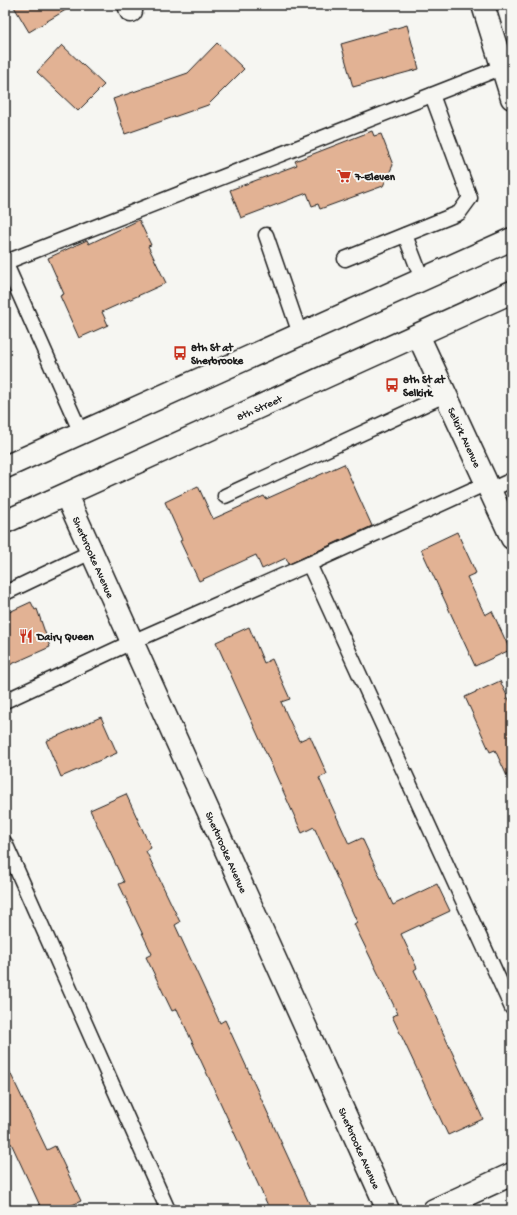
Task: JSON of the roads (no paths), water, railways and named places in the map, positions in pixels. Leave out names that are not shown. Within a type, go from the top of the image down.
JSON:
[{"type":"street","points":[[484,5],[512,98]]},
{"type":"street","points":[[5,467],[512,239]]},
{"type":"street","name":"8th Street","points":[[5,522],[512,292]]},
{"type":"street","name":"Selkirk Avenue","points":[[418,335],[512,538]]},
{"type":"street","name":"Sherbrooke Avenue","points":[[66,495],[388,1210]]},
{"type":"street","points":[[434,1210],[512,1174]]},
{"type":"lane","points":[[81,433],[5,262],[503,67]]},
{"type":"lane","points":[[345,259],[459,214],[470,198],[432,95]]},
{"type":"lane","points":[[266,235],[300,334]]},
{"type":"lane","points":[[405,235],[422,279]]},
{"type":"lane","points":[[225,496],[445,395]]},
{"type":"lane","points":[[5,701],[132,642],[309,564],[488,487],[512,480]]},
{"type":"lane","points":[[5,593],[91,552]]},
{"type":"lane","points":[[309,564],[512,1008]]},
{"type":"lane","points":[[5,843],[168,1210]]},
{"type":"place","name":"7-Eleven","points":[[344,176]]},
{"type":"place","name":"8th St at Sherbrooke","points":[[180,353]]},
{"type":"place","name":"8th St at Selkirk","points":[[392,385]]},
{"type":"place","name":"Dairy Queen","points":[[26,636]]}]
